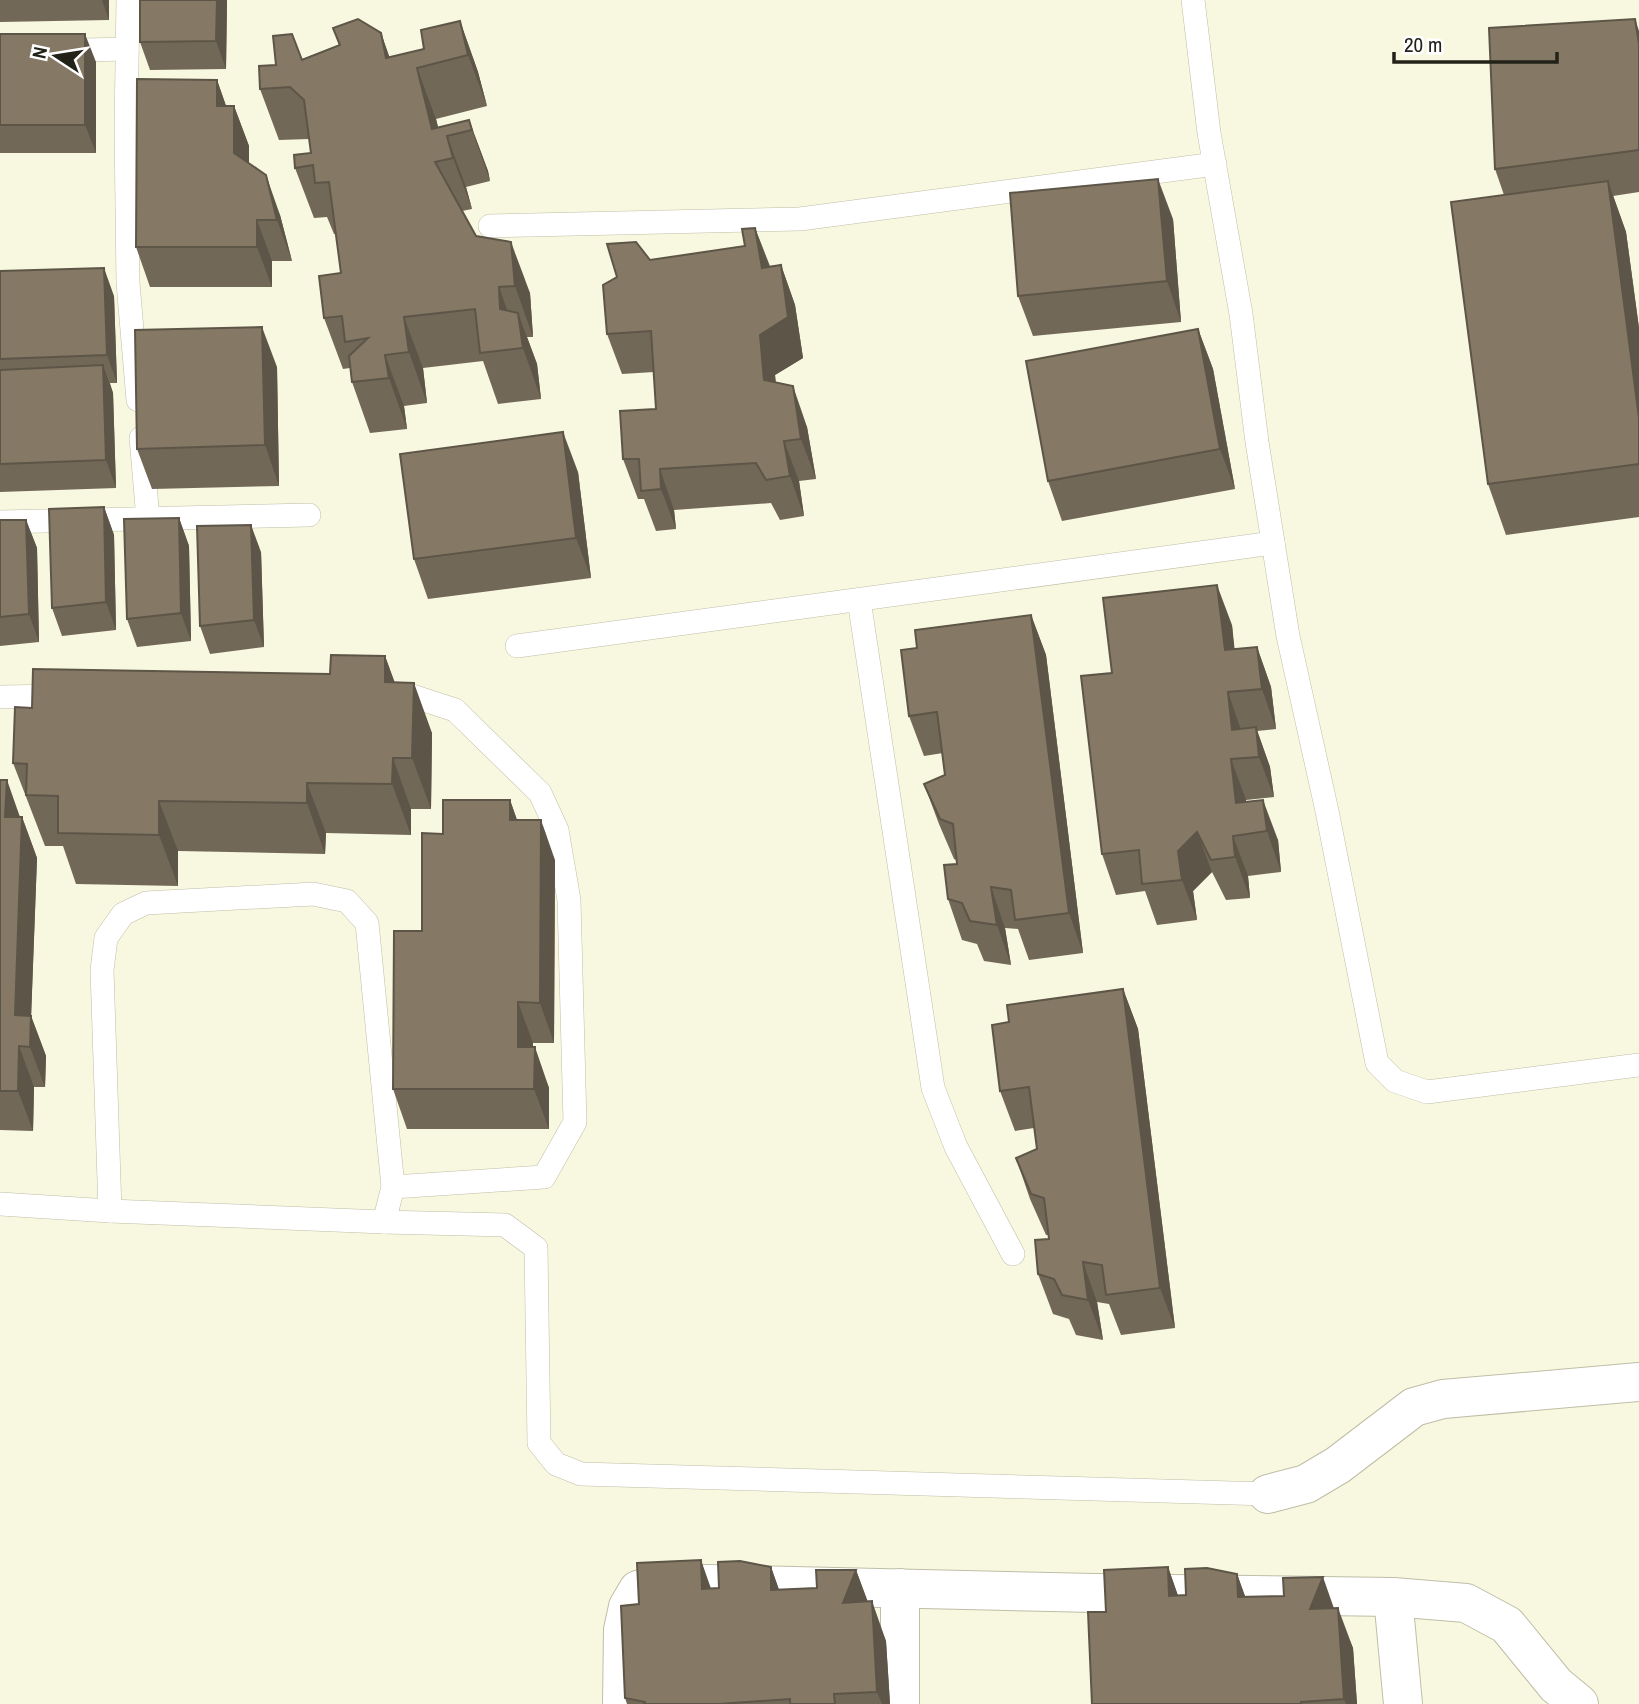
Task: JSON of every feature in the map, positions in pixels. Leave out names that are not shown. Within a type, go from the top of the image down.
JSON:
[{"type":"street","points":[[1268,1494],[1307,1484],[1338,1465],[1413,1407],[1443,1399],[1639,1382]]},
{"type":"street","points":[[622,1704],[623,1630],[628,1607],[638,1590],[661,1583],[900,1588],[1095,1607],[1393,1597],[1466,1603],[1507,1625],[1556,1685],[1579,1704]]},
{"type":"street","points":[[900,1588],[900,1704]]},
{"type":"street","points":[[1393,1597],[1403,1704]]},
{"type":"lane","points":[[128,0],[128,283],[148,519]]},
{"type":"lane","points":[[1193,0],[1209,134],[1241,314],[1257,442],[1288,636],[1377,1063],[1395,1081],[1427,1092],[1639,1065]]},
{"type":"lane","points":[[0,52],[127,49]]},
{"type":"lane","points":[[490,226],[800,219],[1215,164]]},
{"type":"lane","points":[[102,284],[128,283]]},
{"type":"lane","points":[[0,522],[309,515]]},
{"type":"lane","points":[[517,646],[1273,543]]},
{"type":"lane","points":[[859,600],[933,1088],[956,1147],[1013,1254]]},
{"type":"lane","points":[[372,692],[412,696],[455,710],[540,793],[557,830],[569,900],[575,1122],[544,1177],[393,1187]]},
{"type":"lane","points":[[0,697],[83,696]]},
{"type":"lane","points":[[110,1211],[103,970],[106,938],[123,914],[146,903],[313,894],[346,901],[367,923],[393,1187],[384,1222]]},
{"type":"lane","points":[[0,1204],[110,1211],[505,1225],[536,1248],[539,1443],[555,1464],[581,1474],[1268,1494]]},
{"type":"building","points":[[140,0],[217,0],[216,41],[140,42]]},
{"type":"building","points":[[358,19],[381,33],[386,58],[424,49],[421,30],[460,21],[468,55],[417,68],[432,129],[469,120],[472,130],[447,136],[453,158],[435,162],[476,236],[511,242],[515,286],[499,287],[500,309],[518,313],[523,348],[480,353],[475,309],[404,317],[409,352],[385,355],[389,378],[352,382],[349,356],[368,338],[345,342],[342,316],[324,318],[319,276],[341,273],[329,182],[315,183],[313,165],[295,168],[294,155],[311,153],[304,100],[290,87],[260,89],[259,66],[276,65],[273,36],[292,34],[302,60],[340,45],[333,28]]},
{"type":"building","points":[[1635,19],[1639,44],[1639,150],[1495,169],[1489,28]]},
{"type":"building","points":[[0,34],[85,34],[85,125],[0,125]]},
{"type":"building","points":[[137,79],[217,80],[217,106],[234,106],[234,153],[266,175],[277,220],[257,220],[257,247],[136,247]]},
{"type":"building","points":[[1158,179],[1167,281],[1018,296],[1010,193]]},
{"type":"building","points":[[1608,181],[1639,418],[1639,464],[1488,484],[1451,202]]},
{"type":"building","points":[[755,228],[762,268],[781,265],[788,317],[760,335],[764,380],[793,386],[801,439],[784,441],[790,476],[766,480],[756,463],[660,469],[661,489],[641,491],[639,459],[623,459],[620,411],[656,409],[651,331],[607,334],[603,285],[617,277],[607,244],[636,242],[650,260],[745,246],[742,229]]},
{"type":"building","points":[[104,268],[107,355],[0,359],[0,271]]},
{"type":"building","points":[[262,327],[265,445],[137,449],[135,330]]},
{"type":"building","points":[[1198,329],[1220,449],[1048,481],[1026,361]]},
{"type":"building","points":[[103,365],[106,460],[0,464],[0,370]]},
{"type":"building","points":[[563,432],[576,538],[414,559],[400,454]]},
{"type":"building","points":[[104,507],[106,602],[52,608],[49,509]]},
{"type":"building","points":[[179,518],[181,613],[127,619],[124,519]]},
{"type":"building","points":[[0,520],[26,520],[29,614],[0,617]]},
{"type":"building","points":[[251,525],[254,620],[200,626],[197,526]]},
{"type":"building","points":[[1217,585],[1225,650],[1257,647],[1262,689],[1228,692],[1232,730],[1256,727],[1259,757],[1231,759],[1236,803],[1263,800],[1267,831],[1233,836],[1235,857],[1211,860],[1197,832],[1178,851],[1182,880],[1142,884],[1139,850],[1102,854],[1081,676],[1112,673],[1103,598]]},
{"type":"building","points":[[1031,615],[1069,913],[1015,920],[1011,890],[991,887],[997,925],[970,921],[962,903],[948,899],[944,865],[957,864],[953,824],[940,819],[924,784],[945,775],[937,712],[909,716],[901,650],[917,648],[915,630]]},
{"type":"building","points":[[331,655],[385,656],[385,682],[414,683],[412,758],[393,758],[392,784],[307,783],[307,803],[159,801],[159,835],[58,833],[58,796],[26,795],[27,764],[13,763],[15,707],[32,708],[33,669],[330,674]]},
{"type":"building","points":[[0,780],[7,780],[5,817],[22,817],[15,1015],[31,1016],[30,1047],[19,1046],[18,1091],[0,1091]]},
{"type":"building","points":[[443,800],[510,800],[510,820],[541,820],[540,1003],[518,1002],[518,1047],[535,1047],[534,1089],[393,1089],[394,931],[422,931],[422,833],[443,834]]},
{"type":"building","points":[[1123,989],[1160,1288],[1106,1295],[1102,1265],[1083,1262],[1088,1300],[1062,1295],[1054,1279],[1038,1274],[1035,1240],[1049,1239],[1044,1198],[1031,1194],[1016,1158],[1037,1149],[1029,1087],[1000,1091],[992,1025],[1009,1022],[1007,1005]]},
{"type":"building","points":[[701,1560],[702,1589],[719,1588],[718,1562],[740,1561],[771,1567],[771,1590],[817,1588],[816,1570],[856,1570],[843,1603],[872,1601],[877,1692],[834,1694],[835,1704],[790,1704],[790,1699],[719,1704],[644,1704],[645,1702],[625,1698],[621,1606],[639,1604],[637,1563]]},
{"type":"building","points":[[1168,1567],[1169,1596],[1186,1595],[1185,1569],[1207,1568],[1237,1574],[1238,1597],[1284,1596],[1283,1578],[1323,1577],[1310,1609],[1338,1608],[1344,1699],[1301,1704],[1092,1704],[1088,1612],[1106,1612],[1104,1570]]}]
